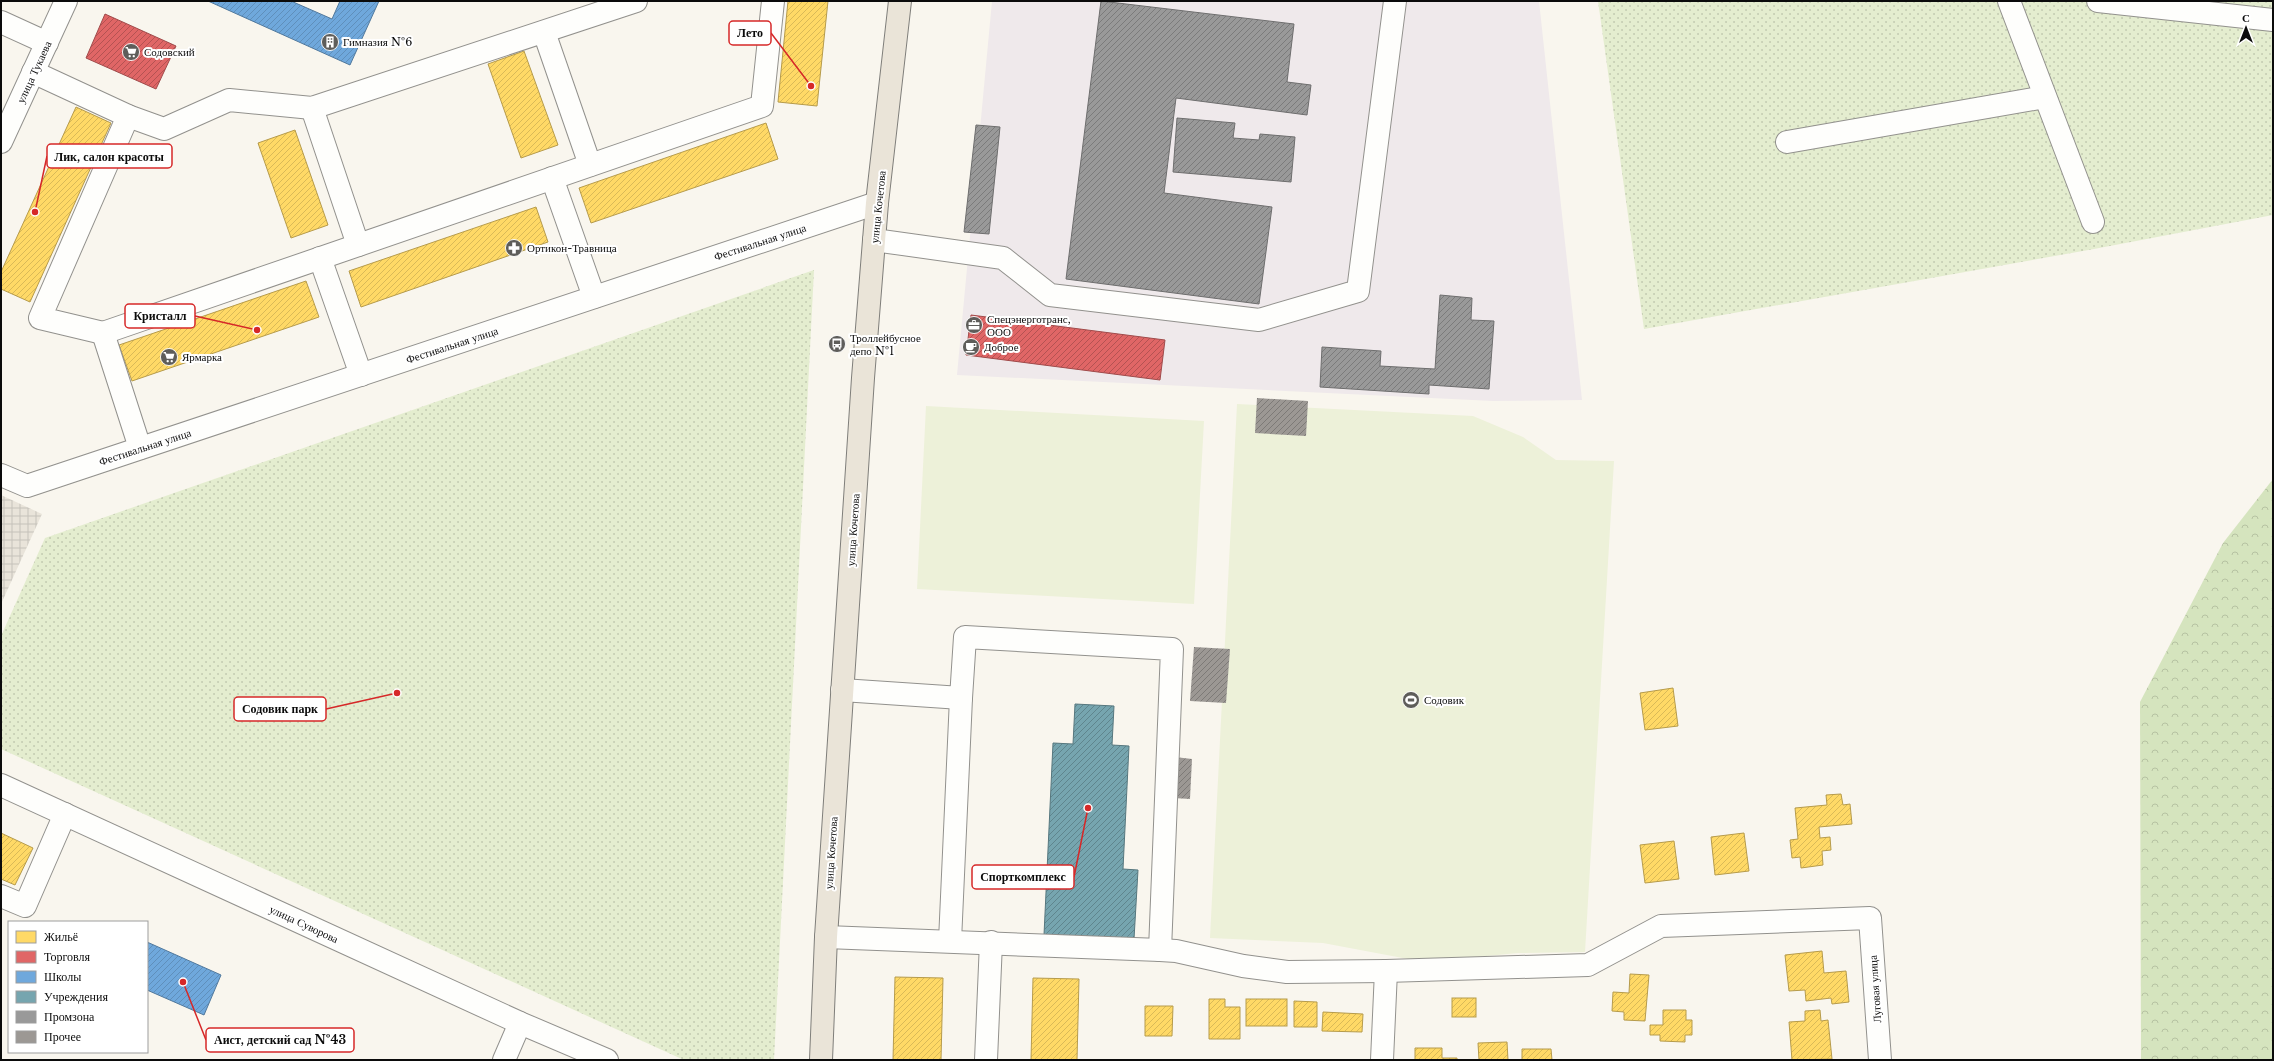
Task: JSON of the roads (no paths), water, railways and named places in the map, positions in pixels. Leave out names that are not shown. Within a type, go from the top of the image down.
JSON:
[{"type":"main road","name":"улица Кочетова","points":[[821,1060],[826,937],[874,240],[900,1]]},
{"type":"street","name":"улица Тукаева","points":[[1,142],[66,1]]},
{"type":"street","points":[[33,72],[128,116],[164,129],[229,100],[312,108],[636,1]]},
{"type":"street","points":[[128,116],[40,318],[103,333],[762,106],[773,1]]},
{"type":"street","points":[[874,240],[1003,258],[1050,294],[1259,320],[1358,291],[1395,1]]},
{"type":"street","points":[[2009,1],[2093,222]]},
{"type":"street","points":[[2098,1],[2273,20]]},
{"type":"street","points":[[1,22],[47,43]]},
{"type":"street","points":[[544,32],[590,165]]},
{"type":"street","points":[[1787,142],[2045,97]]},
{"type":"street","points":[[312,108],[358,245]]},
{"type":"street","points":[[552,178],[594,297]]},
{"type":"street","name":"Фестивальная улица","points":[[1,476],[27,486],[878,203]]},
{"type":"street","points":[[320,258],[361,375]]},
{"type":"street","points":[[103,333],[140,448]]},
{"type":"street","points":[[950,941],[965,636],[1172,649],[1160,950]]},
{"type":"street","points":[[842,690],[961,698]]},
{"type":"street","name":"улица Суворова","points":[[1,785],[520,1023],[607,1060]]},
{"type":"street","points":[[1,896],[25,906],[65,814]]},
{"type":"street","name":"Луговая улица","points":[[1386,971],[1588,965],[1661,926],[1870,918],[1880,1060]]},
{"type":"street","points":[[826,937],[991,942],[1160,950],[1176,951],[1243,966],[1287,972],[1386,971],[1382,1060]]},
{"type":"street","points":[[986,1060],[991,942]]},
{"type":"street","points":[[504,1060],[520,1023]]},
{"type":"place","name":"Гимназия №6","points":[[330,42]]},
{"type":"place","name":"Содовский","points":[[131,52]]},
{"type":"place","name":"Лето","points":[[811,86]]},
{"type":"place","name":"Лик, салон красоты","points":[[35,212]]},
{"type":"place","name":"Ортикон-Травница","points":[[514,248]]},
{"type":"place","name":"Спецэнерготранс, ООО","points":[[974,325]]},
{"type":"place","name":"Кристалл","points":[[257,330]]},
{"type":"place","name":"Троллейбусное депо №1","points":[[837,344]]},
{"type":"place","name":"Доброе","points":[[971,347]]},
{"type":"place","name":"Ярмарка","points":[[169,357]]},
{"type":"place","name":"Содовик парк","points":[[397,693]]},
{"type":"place","name":"Содовик","points":[[1411,700]]},
{"type":"place","name":"Спорткомплекс","points":[[1088,808]]},
{"type":"place","name":"Аист, детский сад №43","points":[[183,982]]}]
